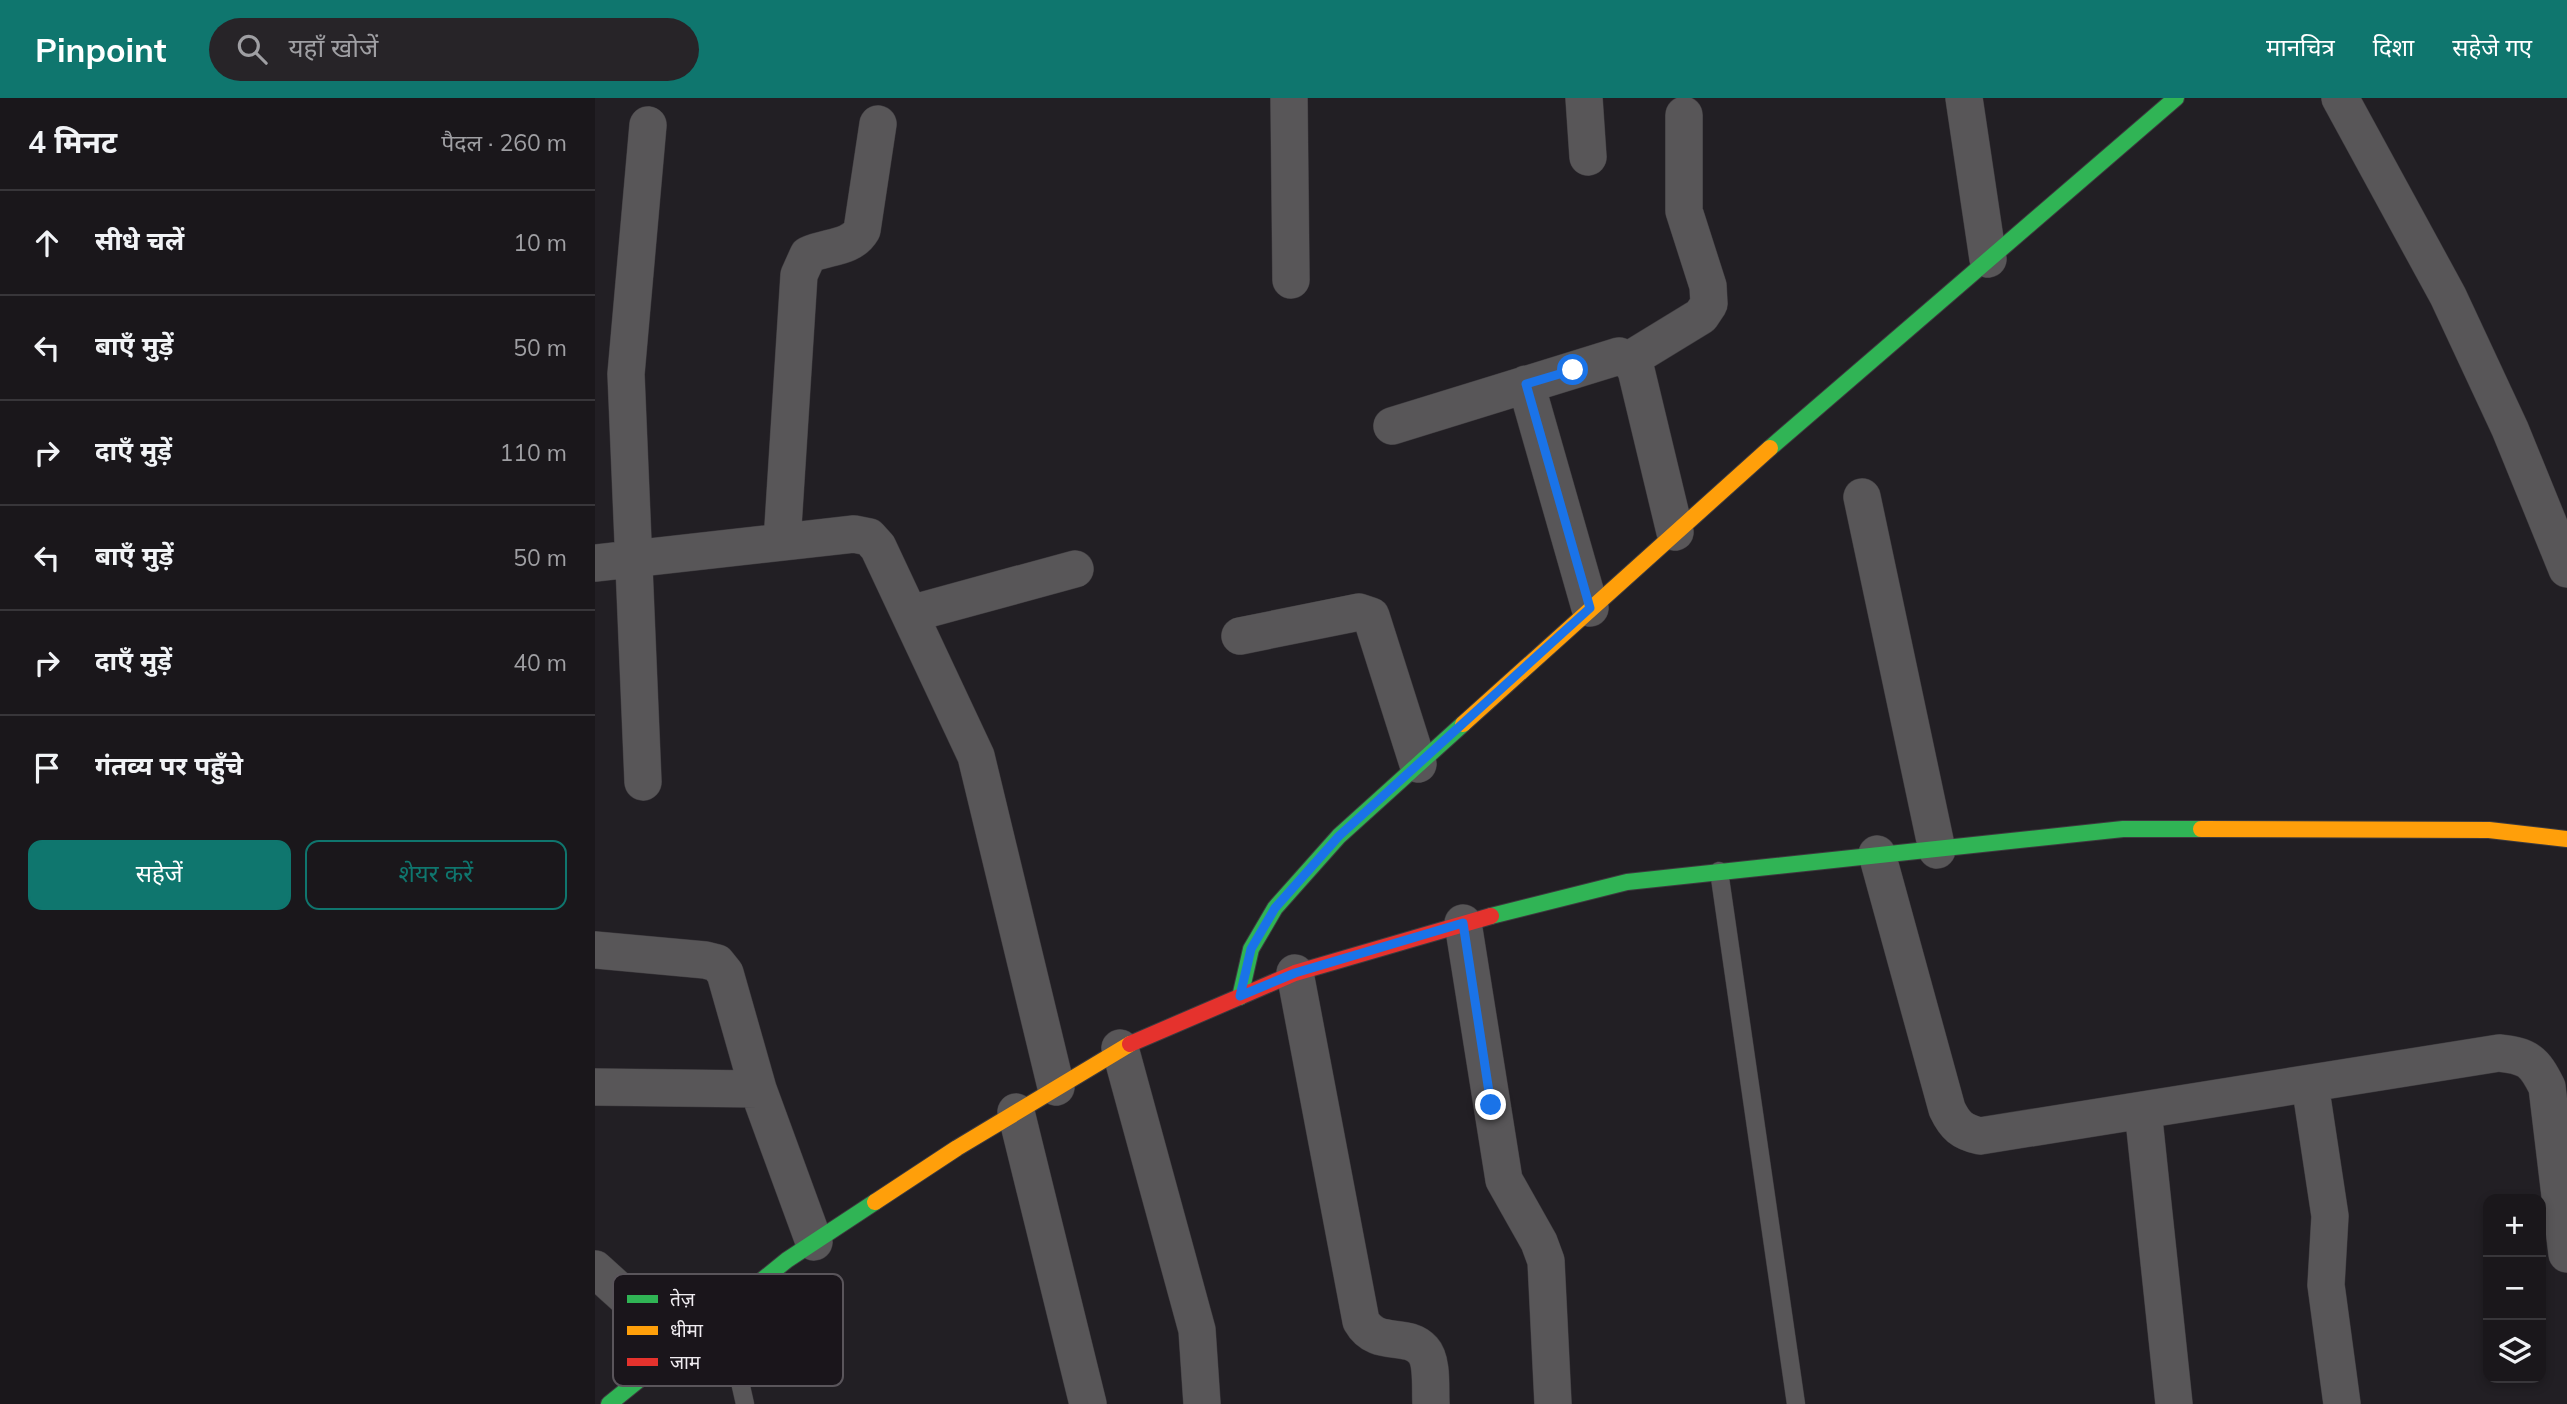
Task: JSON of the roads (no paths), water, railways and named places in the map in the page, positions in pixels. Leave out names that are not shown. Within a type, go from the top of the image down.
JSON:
[{"type":"street","points":[[1289,98],[1291,279]]},
{"type":"street","points":[[1584,98],[1588,157]]},
{"type":"street","points":[[1963,98],[1988,259]]},
{"type":"street","points":[[1240,996],[1251,949],[1275,908],[1339,836],[1675,532],[2176,98]]},
{"type":"street","points":[[2340,98],[2448,296],[2510,429],[2567,569]]},
{"type":"street","points":[[1629,360],[1700,316],[1709,304],[1708,286],[1685,211],[1684,114]]},
{"type":"street","points":[[782,542],[799,275],[808,255],[849,243],[857,239],[862,230],[878,124]]},
{"type":"street","points":[[643,782],[626,360],[648,125]]},
{"type":"street","points":[[1392,426],[1619,356],[1629,360],[1636,370],[1675,532]]},
{"type":"street","points":[[1526,384],[1590,608]]},
{"type":"street","points":[[1862,497],[1937,850]]},
{"type":"street","points":[[595,563],[854,534],[869,537],[879,547],[977,757],[1056,1087]]},
{"type":"street","points":[[910,614],[1075,569]]},
{"type":"street","points":[[1240,636],[1359,611],[1371,616],[1418,764]]},
{"type":"street","points":[[772,1274],[814,1242],[1119,1048],[1295,973],[1463,923],[1627,882],[1877,853],[1937,850],[2123,829],[2489,830],[2567,839]]},
{"type":"street","points":[[1877,853],[1947,1109],[1953,1122],[1964,1133],[1980,1136],[2499,1053],[2521,1055],[2537,1066],[2547,1087],[2567,1254]]},
{"type":"street","points":[[1463,923],[1504,1180],[1539,1242],[1546,1261],[1553,1404]]},
{"type":"street","points":[[595,950],[717,963],[730,984],[758,1089],[814,1242]]},
{"type":"street","points":[[1295,973],[1361,1321],[1367,1331],[1378,1337],[1412,1343],[1423,1350],[1427,1361],[1431,1404]]},
{"type":"street","points":[[1119,1048],[1198,1330],[1202,1404]]},
{"type":"street","points":[[2310,1084],[2330,1216],[2326,1285],[2342,1404]]},
{"type":"street","points":[[595,1087],[758,1089]]},
{"type":"street","points":[[2143,1110],[2173,1404]]},
{"type":"street","points":[[1016,1112],[1088,1404]]},
{"type":"street","points":[[595,1269],[613,1285]]},
{"type":"street","points":[[609,1404],[631,1386]]},
{"type":"lane","points":[[1719,871],[1796,1404]]},
{"type":"lane","points":[[741,1386],[745,1404]]}]
